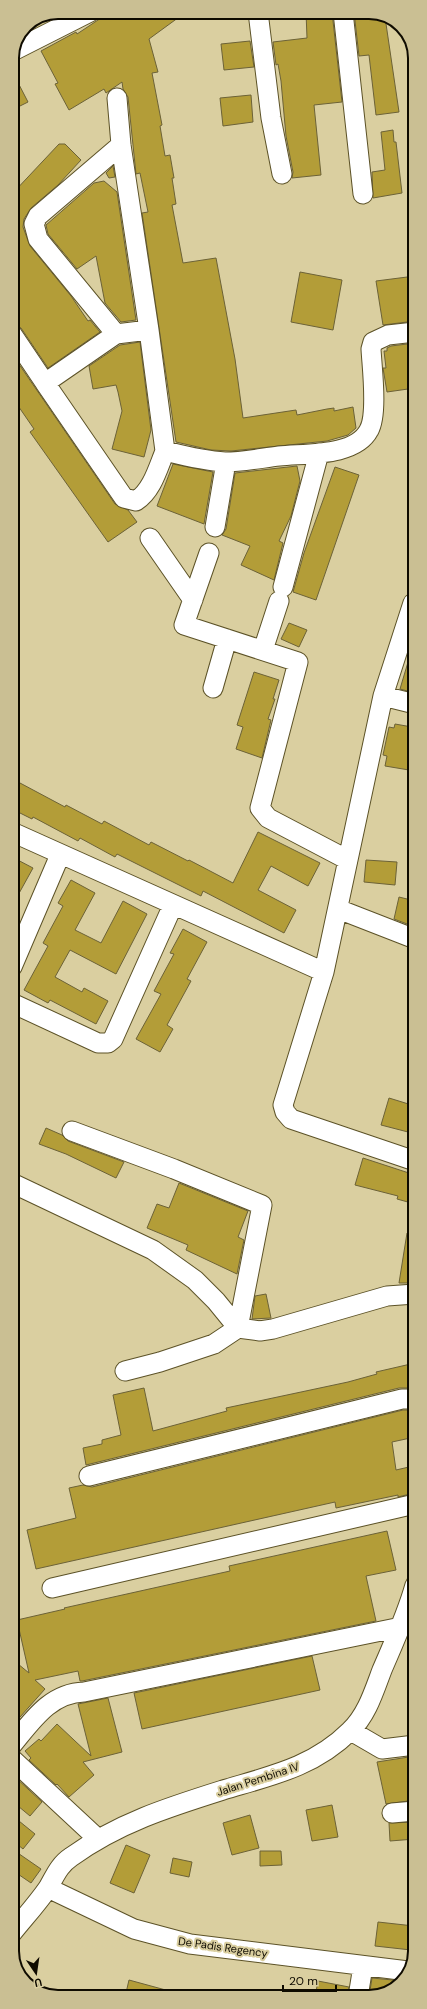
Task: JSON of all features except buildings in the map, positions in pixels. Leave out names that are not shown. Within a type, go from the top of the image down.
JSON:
[{"type":"street","points":[[21,47],[76,19]]},
{"type":"street","points":[[259,19],[271,118],[282,174]]},
{"type":"street","points":[[344,19],[363,194]]},
{"type":"street","points":[[19,344],[124,498],[136,501],[142,498],[147,491],[165,451],[149,330],[121,145],[117,98]]},
{"type":"street","points":[[116,334],[38,239],[34,224],[38,216],[121,145]]},
{"type":"street","points":[[45,383],[116,334],[149,330]]},
{"type":"street","points":[[165,451],[202,460],[226,462],[295,454],[319,454],[357,443],[371,428],[374,414],[371,349],[373,342],[388,335],[408,333]]},
{"type":"street","points":[[263,650],[281,594],[319,454]]},
{"type":"street","points":[[215,527],[226,462]]},
{"type":"street","points":[[150,538],[193,600]]},
{"type":"street","points":[[209,553],[184,625],[298,662],[260,808],[268,818],[348,860]]},
{"type":"street","points":[[408,618],[383,696],[324,972],[284,1099],[285,1112],[291,1119],[408,1159]]},
{"type":"street","points":[[213,688],[227,639]]},
{"type":"street","points":[[383,696],[408,702]]},
{"type":"street","points":[[19,835],[324,972]]},
{"type":"street","points":[[19,951],[60,855]]},
{"type":"street","points":[[19,1006],[98,1044],[108,1043],[113,1039],[173,905]]},
{"type":"street","points":[[338,909],[408,936]]},
{"type":"street","points":[[72,1131],[174,1169],[262,1205],[260,1226],[243,1295],[238,1328]]},
{"type":"street","points":[[19,1186],[153,1250],[195,1280],[216,1301],[238,1328]]},
{"type":"street","points":[[125,1371],[160,1362],[214,1344],[238,1328],[260,1331],[273,1329],[387,1296],[408,1294]]},
{"type":"street","points":[[89,1476],[394,1401],[408,1400]]},
{"type":"street","points":[[52,1588],[408,1506]]},
{"type":"street","name":"Jalan Pembina IV","points":[[19,1924],[48,1888],[59,1867],[98,1839],[124,1824],[300,1766],[327,1751],[351,1730],[364,1714],[408,1610]]},
{"type":"street","points":[[19,1737],[49,1703],[65,1696],[401,1627]]},
{"type":"street","points":[[351,1730],[382,1749],[408,1746]]},
{"type":"street","points":[[19,1766],[98,1839]]},
{"type":"street","points":[[392,1813],[408,1812]]},
{"type":"street","name":"De Padis Regency","points":[[48,1888],[134,1929],[190,1944],[403,1970]]},
{"type":"street","points":[[359,1990],[363,1966]]},
{"type":"shaded area","points":[[69,19],[21,48],[30,30],[36,26],[50,20]]}]
